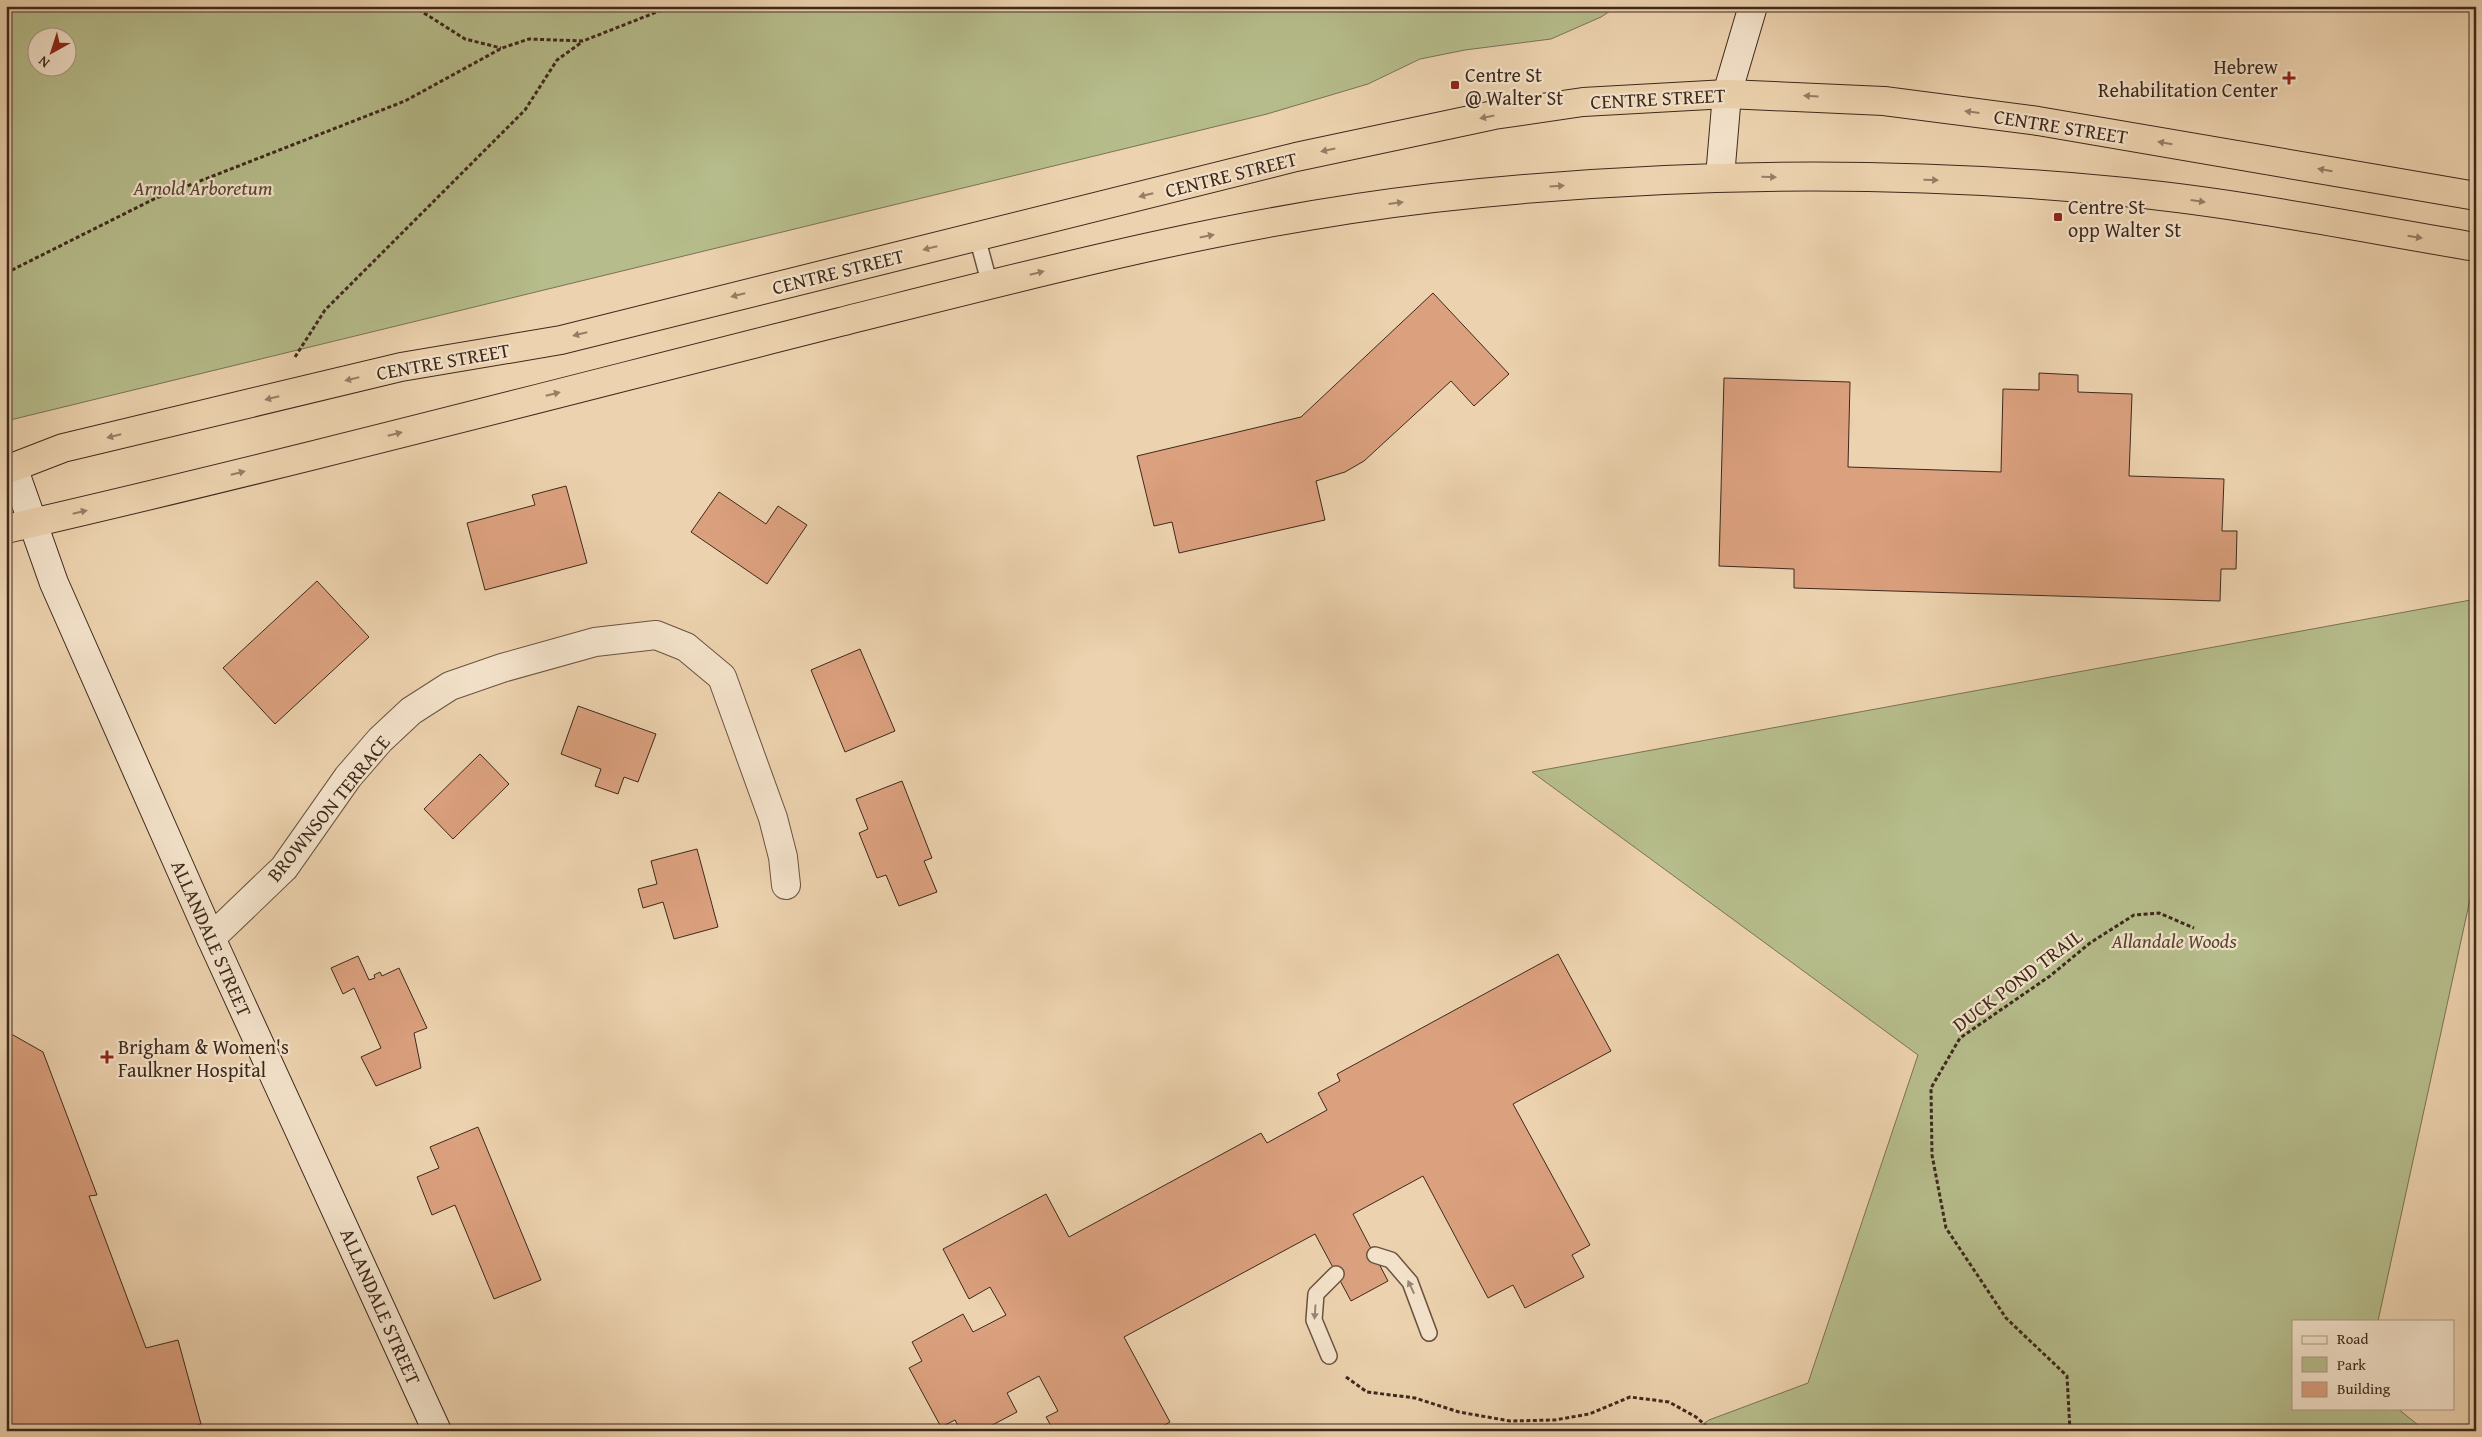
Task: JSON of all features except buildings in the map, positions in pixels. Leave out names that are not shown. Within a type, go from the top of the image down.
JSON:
[{"type":"highway","name":"CENTRE STREET","points":[[10,468],[63,448],[336,382],[426,362],[554,341],[1296,158],[1486,117],[1583,102],[1727,94],[1864,100],[1984,113],[2476,196]]},
{"type":"highway","points":[[6,529],[990,285],[1159,245],[1375,206],[1555,186],[1720,177],[1904,179],[2113,191],[2252,209],[2476,247]]},
{"type":"street","points":[[1720,177],[1727,94],[1753,6]]},
{"type":"street","name":"ALLANDALE STREET","points":[[10,468],[58,592],[211,938],[437,1431]]},
{"type":"street","name":"BROWNSON TERRACE","points":[[211,938],[284,868],[348,777],[380,740],[411,711],[450,686],[502,668],[595,642],[656,635],[686,647],[722,677],[773,818],[783,857],[786,885]]},
{"type":"lane","points":[[977,237],[990,285]]},
{"type":"lane","points":[[1375,1255],[1391,1260],[1410,1282],[1429,1333]]},
{"type":"lane","points":[[1329,1356],[1314,1320],[1316,1294],[1336,1274]]},
{"type":"path","points":[[413,6],[465,39],[502,48]]},
{"type":"path","points":[[294,359],[325,310],[525,110],[557,60],[583,41],[672,6]]},
{"type":"path","points":[[6,273],[154,200],[406,101],[502,48],[530,39],[583,41]]},
{"type":"path","name":"DUCK POND TRAIL","points":[[2070,1431],[2067,1376],[2006,1318],[1946,1228],[1932,1155],[1930,1088],[1960,1038],[2050,976],[2090,943],[2134,915],[2159,913],[2194,928]]},
{"type":"path","points":[[1346,1377],[1367,1392],[1415,1398],[1459,1412],[1510,1421],[1556,1420],[1590,1414],[1630,1397],[1669,1402],[1696,1417],[1712,1431]]},
{"type":"green space","name":"Arnold Arboretum","points":[[6,6],[1618,6],[1601,17],[1551,39],[1465,50],[1420,59],[1368,84],[1267,114],[6,421]]},
{"type":"green space","name":"Allandale Woods","points":[[2476,599],[2476,872],[2378,1320],[2292,1320],[2292,1410],[2399,1410],[2418,1425],[2439,1431],[1693,1431],[1709,1420],[1808,1383],[1918,1055],[1532,772]]},
{"type":"place","name":"Hebrew Rehabilitation Center","points":[[2289,78]]},
{"type":"place","name":"Centre St @ Walter St","points":[[1455,85]]},
{"type":"place","name":"Centre St opp Walter St","points":[[2058,217]]},
{"type":"place","name":"Brigham & Women's Faulkner Hospital","points":[[107,1057]]}]
